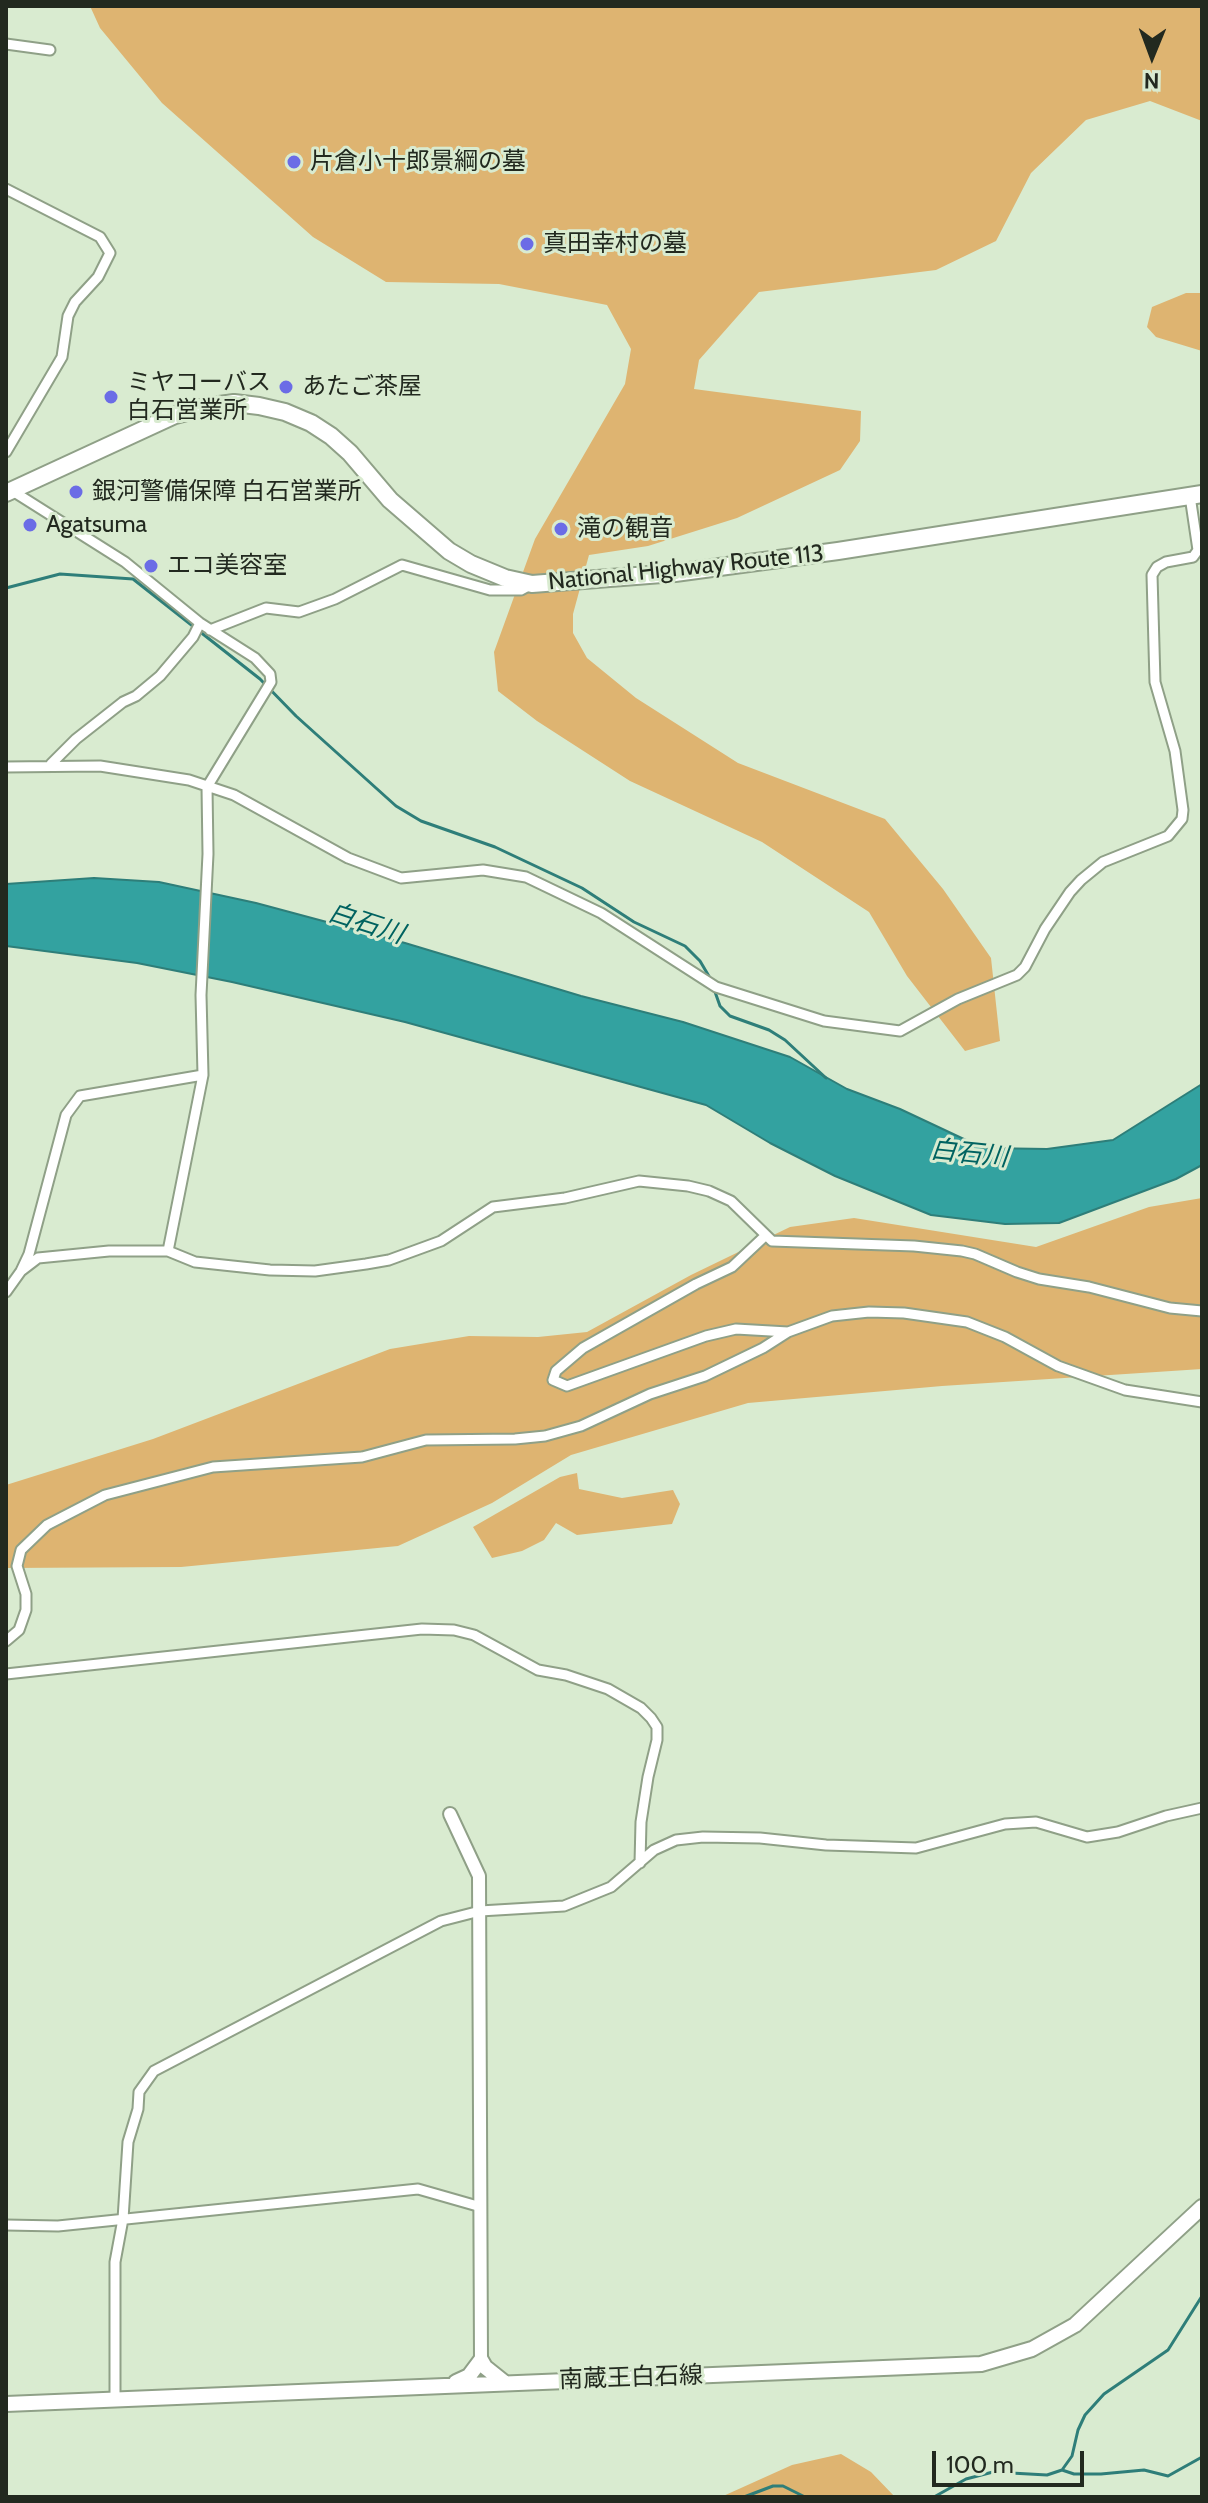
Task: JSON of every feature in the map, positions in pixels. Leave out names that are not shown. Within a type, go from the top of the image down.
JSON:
[{"type":"highway","name":"National Highway Route 113","points":[[8,492],[175,415],[220,405],[259,406],[298,418],[331,436],[350,453],[390,500],[449,551],[505,578],[532,584],[675,573],[1196,495]]},
{"type":"main road","name":"南蔵王白石線","points":[[6,2404],[981,2364],[1032,2349],[1075,2325],[1202,2207]]},
{"type":"main road","points":[[450,2385],[469,2376],[481,2360],[505,2383]]},
{"type":"street","points":[[6,44],[50,50]]},
{"type":"street","points":[[6,189],[100,237],[110,253],[98,277],[75,302],[68,316],[62,357],[6,452]]},
{"type":"street","points":[[8,492],[125,562],[198,629],[210,630],[266,608],[299,612],[335,599],[402,565],[490,590],[521,590],[532,584]]},
{"type":"street","points":[[6,767],[51,764],[100,766],[189,780],[234,795],[348,858],[387,875],[417,878],[483,870],[526,877],[601,913],[716,987],[824,1021],[900,1031],[958,999],[1017,975],[1025,967],[1045,929],[1081,880],[1103,862],[1168,836],[1182,819],[1175,751],[1155,682],[1152,575],[1157,567],[1193,557],[1198,550],[1196,495]]},
{"type":"street","points":[[51,764],[76,739],[160,676],[198,629]]},
{"type":"street","points":[[168,1251],[203,1075],[201,995],[207,787],[271,682],[270,674],[255,658],[210,630]]},
{"type":"street","points":[[6,1292],[21,1271],[34,1238],[66,1115],[80,1096],[203,1075]]},
{"type":"street","points":[[21,1271],[38,1258],[60,1255],[168,1251],[195,1262],[232,1268],[315,1271],[366,1264],[389,1260],[441,1241],[493,1207],[565,1198],[639,1181],[709,1191],[731,1201],[765,1236],[781,1242],[914,1246],[962,1251],[1039,1279],[1089,1287],[1170,1308],[1202,1311]]},
{"type":"street","points":[[765,1236],[732,1267],[583,1348],[556,1371],[553,1380],[567,1386],[706,1336],[736,1329],[788,1332]]},
{"type":"street","points":[[6,1641],[19,1630],[26,1610],[26,1594],[17,1566],[21,1550],[47,1525],[97,1499],[138,1485],[223,1465],[362,1457],[426,1440],[545,1436],[581,1426],[650,1394],[705,1376],[763,1348],[788,1332],[832,1316],[869,1312],[904,1313],[967,1322],[1005,1337],[1058,1366],[1125,1390],[1202,1402]]},
{"type":"street","points":[[6,1674],[422,1629],[454,1630],[474,1635],[538,1670],[566,1675],[608,1689],[641,1708],[651,1718],[657,1727],[657,1740],[641,1822],[640,1863]]},
{"type":"street","points":[[115,2400],[115,2262],[123,2219],[128,2142],[138,2109],[139,2092],[154,2071],[441,1921],[480,1911],[564,1906],[611,1887],[660,1846],[694,1838],[760,1838],[826,1845],[916,1848],[1005,1824],[1036,1822],[1087,1837],[1118,1832],[1202,1808]]},
{"type":"street","points":[[450,1814],[479,1876],[481,2360]]},
{"type":"street","points":[[6,2225],[58,2226],[418,2189],[481,2207]]},
{"type":"shaded area","points":[[90,6],[1202,6],[1202,121],[1150,101],[1086,120],[1031,173],[996,241],[936,270],[759,292],[699,360],[694,389],[861,411],[860,441],[840,470],[737,518],[648,546],[589,555],[573,614],[573,633],[587,658],[636,698],[738,763],[885,819],[943,889],[991,958],[1000,1041],[965,1051],[907,976],[869,912],[762,842],[630,781],[537,721],[498,691],[494,652],[535,539],[625,384],[631,349],[607,305],[499,284],[386,282],[313,237],[162,103],[100,28]]},
{"type":"shaded area","points":[[1186,293],[1202,293],[1202,351],[1156,337],[1147,327],[1152,307]]},
{"type":"shaded area","points":[[1202,1198],[1202,1369],[942,1386],[748,1403],[571,1455],[492,1503],[398,1546],[181,1567],[6,1568],[6,1485],[153,1439],[390,1349],[469,1336],[538,1337],[587,1332],[691,1275],[790,1227],[854,1218],[1036,1247],[1149,1207]]},
{"type":"shaded area","points":[[577,1473],[579,1489],[622,1498],[673,1490],[680,1504],[672,1524],[577,1535],[556,1523],[544,1540],[522,1551],[492,1558],[473,1527],[560,1477]]},
{"type":"shaded area","points":[[841,2454],[871,2472],[895,2497],[721,2497],[792,2465]]},
{"type":"water","name":"白石川","points":[[94,878],[159,882],[256,903],[683,1022],[790,1057],[847,1089],[900,1109],[983,1148],[1047,1149],[1113,1140],[1202,1084],[1202,1165],[1176,1179],[1059,1223],[1005,1224],[931,1215],[835,1176],[770,1143],[706,1105],[405,1022],[232,982],[137,963],[6,946],[6,884]]},
{"type":"waterway","points":[[6,588],[60,574],[133,579],[260,679],[296,716],[396,806],[421,821],[495,847],[582,888],[634,922],[685,946],[700,961],[710,978]]},
{"type":"waterway","points":[[714,989],[720,1006],[730,1016],[769,1030],[785,1040],[826,1078]]},
{"type":"waterway","points":[[934,2497],[966,2479],[993,2472],[1047,2475],[1062,2470],[1072,2456],[1085,2415],[1104,2394],[1168,2350],[1202,2296]]},
{"type":"waterway","points":[[1062,2470],[1074,2474],[1144,2470],[1168,2476],[1202,2457]]},
{"type":"waterway","points":[[744,2497],[773,2486],[783,2486],[805,2497]]},
{"type":"place","name":"片倉小十郎景綱の墓","points":[[294,162]]},
{"type":"place","name":"真田幸村の墓","points":[[527,244]]},
{"type":"place","name":"あたご茶屋","points":[[286,387]]},
{"type":"place","name":"ミヤコーバス 白石営業所","points":[[111,397]]},
{"type":"place","name":"銀河警備保障 白石営業所","points":[[76,492]]},
{"type":"place","name":"Agatsuma","points":[[30,525]]},
{"type":"place","name":"滝の観音","points":[[561,529]]},
{"type":"place","name":"エコ美容室","points":[[151,566]]}]
